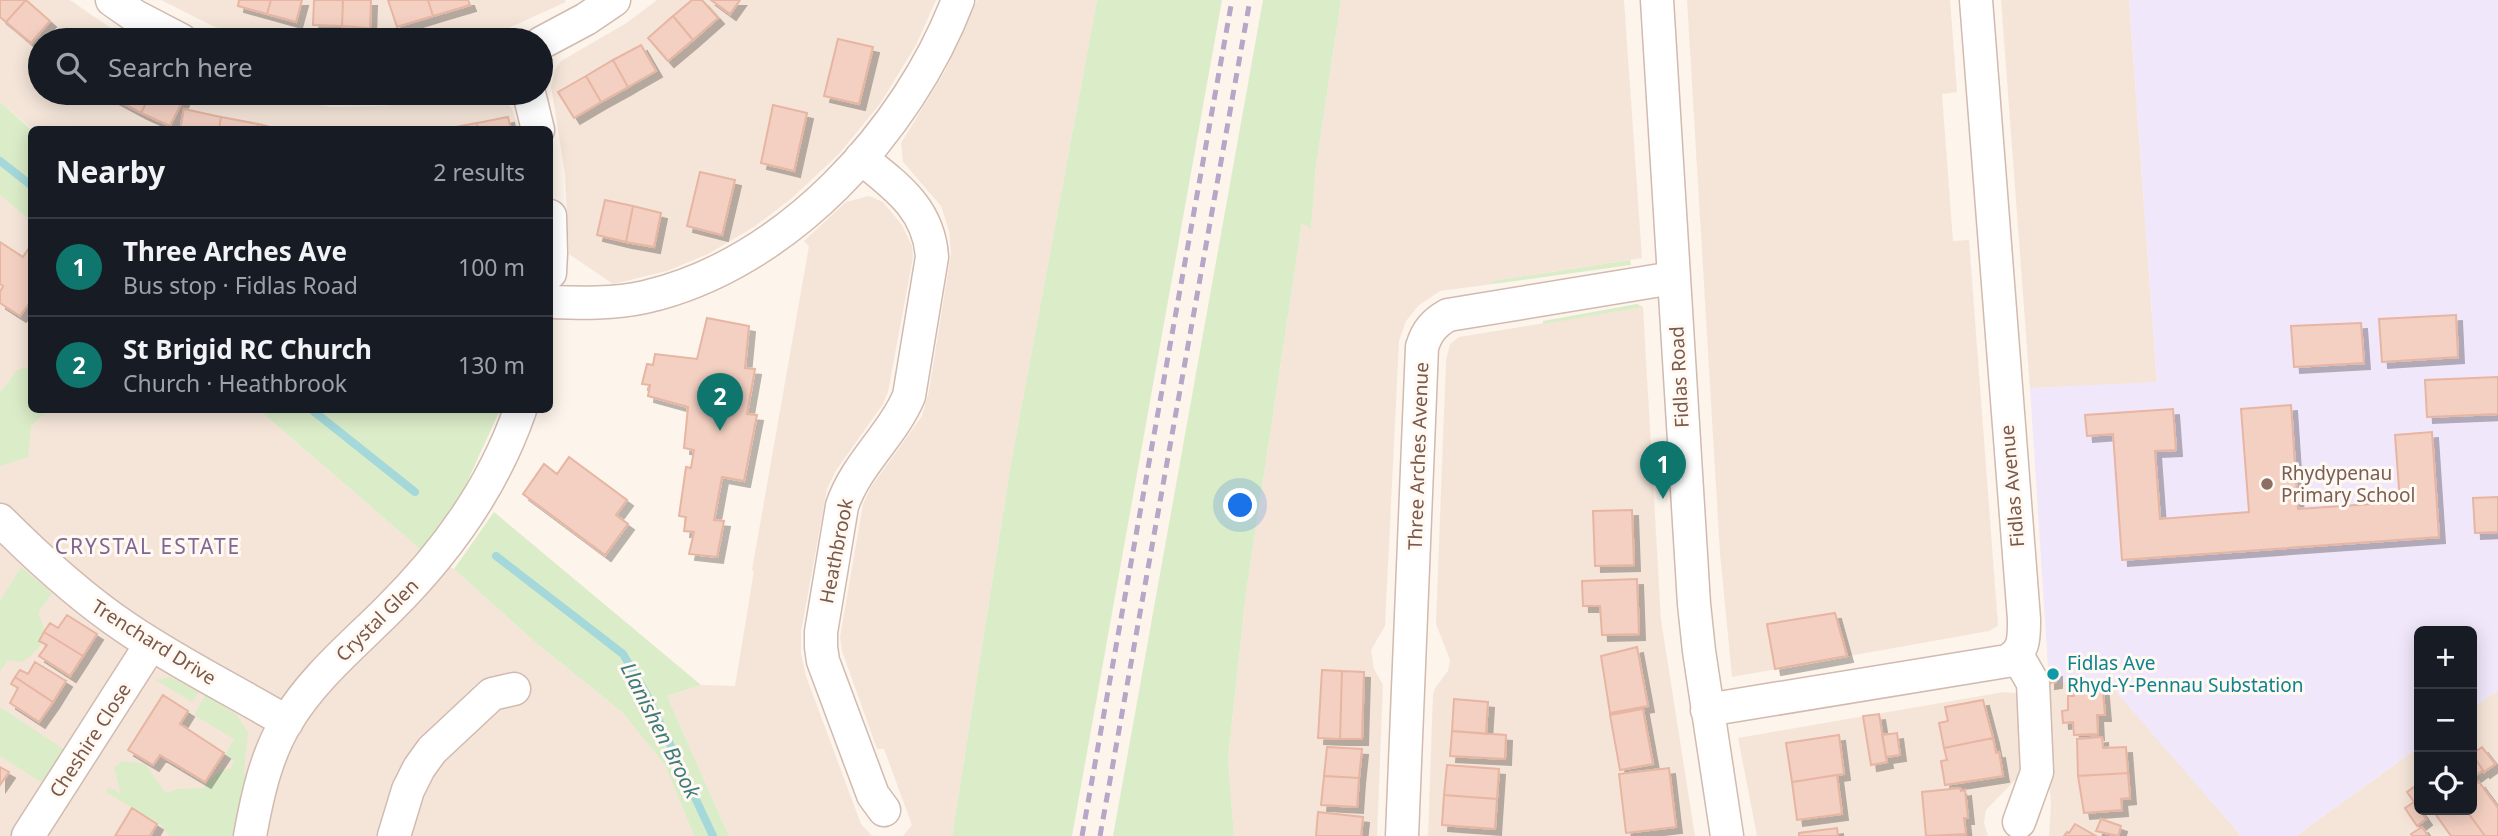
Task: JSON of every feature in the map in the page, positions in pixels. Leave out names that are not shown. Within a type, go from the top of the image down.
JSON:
[{"type":"street","points":[[112,0],[158,28]]},
{"type":"street","points":[[553,37],[614,0]]},
{"type":"street","points":[[553,302],[605,302],[643,298],[702,278],[754,251],[777,235],[861,158],[899,113],[935,54],[958,0]]},
{"type":"street","name":"Fidlas Road","points":[[1657,0],[1690,553],[1699,651],[1727,836]]},
{"type":"street","name":"Fidlas Avenue","points":[[1976,0],[2024,618],[2023,646],[2017,655]]},
{"type":"street","points":[[532,105],[537,126]]},
{"type":"street","name":"Heathbrook","points":[[861,158],[915,206],[931,240],[932,257],[909,396],[903,410],[846,492],[821,632],[823,661],[873,795],[884,810]]},
{"type":"street","name":"Three Arches Avenue","points":[[1402,836],[1422,347],[1426,336],[1437,321],[1448,315],[1673,278]]},
{"type":"street","name":"Crystal Glen","points":[[250,836],[264,775],[272,750],[286,722],[321,676],[423,576],[449,544],[481,495],[505,448],[519,413]]},
{"type":"street","name":"Trenchard Drive","points":[[0,520],[82,596],[151,644],[286,722]]},
{"type":"street","name":"Cheshire Close","points":[[28,836],[151,644]]},
{"type":"street","points":[[1707,710],[1999,662],[2017,655],[2033,683],[2037,772],[2019,822]]},
{"type":"street","points":[[394,836],[408,790],[432,750],[492,694],[514,689]]},
{"type":"shaded area","points":[[0,0],[70,0],[111,28],[28,28],[28,105],[508,105],[518,126],[28,126],[0,102]]},
{"type":"shaded area","points":[[161,0],[566,2],[508,28],[213,26]]},
{"type":"shaded area","points":[[657,0],[936,0],[916,45],[880,104],[838,155],[792,198],[754,227],[708,254],[667,271],[613,284],[569,254],[565,174],[553,99],[553,78],[561,61],[625,24]]},
{"type":"shaded area","points":[[977,0],[1097,0],[1011,463],[952,836],[903,836],[912,825],[884,749],[877,749],[842,651],[840,637],[863,504],[871,487],[922,416],[929,391],[951,253],[949,231],[941,206],[903,162],[901,143],[945,71]]},
{"type":"shaded area","points":[[1341,0],[1624,0],[1642,258],[1440,291],[1419,305],[1406,321],[1399,341],[1385,626],[1371,650],[1374,669],[1383,685],[1377,836],[1234,836],[1228,759],[1246,593],[1302,223],[1311,228],[1316,167]]},
{"type":"shaded area","points":[[1687,0],[1950,0],[1957,92],[1942,94],[1953,241],[1969,240],[1998,626],[1989,631],[1732,677],[1720,553]]},
{"type":"shaded area","points":[[2001,0],[2129,0],[2157,383],[2030,388]]},
{"type":"shaded area","name":"Rhydypenau Primary School","points":[[2129,0],[2498,0],[2498,690],[2477,705],[2477,626],[2414,626],[2414,751],[2296,836],[2241,836],[2104,678],[2049,683],[2030,388],[2157,382]]},
{"type":"shaded area","points":[[0,195],[28,218],[28,413],[262,413],[421,550],[454,569],[535,642],[622,712],[665,765],[694,836],[0,836]]},
{"type":"shaded area","points":[[869,196],[883,202],[902,225],[912,246],[913,257],[888,392],[883,404],[835,472],[827,489],[801,632],[801,653],[806,676],[861,824],[872,836],[729,836],[667,696],[701,685],[735,686],[754,571],[752,570],[809,246],[804,241],[846,202]]},
{"type":"shaded area","points":[[1643,307],[1661,620],[1695,836],[1428,836],[1433,695],[1448,671],[1450,660],[1436,624],[1446,360],[1450,344],[1459,337]]},
{"type":"shaded area","points":[[2104,678],[2241,836],[2049,836],[2051,804],[2043,703],[2050,698],[2049,683]]},
{"type":"shaded area","points":[[2498,690],[2498,836],[2296,836],[2414,751],[2414,815],[2477,815],[2477,705]]},
{"type":"shaded area","points":[[2004,692],[2016,693],[2021,698],[2024,766],[2019,776],[1986,810],[1984,823],[1988,836],[1757,836],[1738,738]]},
{"type":"green space","points":[[1097,0],[1222,0],[1072,836],[952,836],[1011,463]]},
{"type":"green space","points":[[1263,0],[1341,0],[1316,167],[1311,229],[1302,223],[1246,593],[1228,759],[1234,836],[1113,836]]},
{"type":"green space","points":[[0,102],[28,126],[28,218],[0,195]]},
{"type":"green space","points":[[1630,260],[1631,265],[1493,284],[1492,281]]},
{"type":"green space","points":[[1637,304],[1643,307],[1543,324],[1543,321]]},
{"type":"green space","points":[[24,367],[28,369],[28,413],[46,413],[31,426],[28,457],[0,466],[0,393],[16,371]]},
{"type":"green space","points":[[262,413],[499,413],[462,493],[421,550]]},
{"type":"green space","points":[[494,512],[701,685],[667,696],[729,836],[694,836],[665,765],[622,712],[535,642],[454,569]]},
{"type":"green space","points":[[21,567],[52,593],[38,613],[44,635],[35,652],[22,662],[8,660],[0,672],[0,601]]},
{"type":"green space","points":[[171,677],[199,692],[192,702],[156,680]]},
{"type":"green space","points":[[205,695],[236,714],[248,732],[244,773],[253,783],[245,830],[231,836],[169,836],[161,825],[106,792],[109,787],[121,794],[114,768],[122,761],[145,764],[166,793],[177,789],[203,788],[218,773],[230,769],[234,761],[225,755],[234,739],[194,715]]},
{"type":"green space","points":[[0,707],[68,752],[47,786],[0,756]]},
{"type":"building","points":[[0,0],[26,0],[6,22],[0,17]]},
{"type":"building","points":[[26,0],[50,21],[44,28],[28,28],[28,40],[6,22]]},
{"type":"building","points":[[239,0],[271,0],[267,14],[238,6]]},
{"type":"building","points":[[271,0],[302,0],[296,22],[267,14]]},
{"type":"building","points":[[314,0],[343,0],[342,26],[313,25]]},
{"type":"building","points":[[343,0],[371,0],[370,28],[342,26]]},
{"type":"building","points":[[388,0],[428,0],[433,16],[397,27]]},
{"type":"building","points":[[428,0],[468,0],[470,5],[433,16]]},
{"type":"building","points":[[692,0],[702,0],[718,18],[693,40],[673,16]]},
{"type":"building","points":[[711,0],[740,0],[730,14]]},
{"type":"building","points":[[673,16],[693,40],[668,61],[648,38]]},
{"type":"building","points":[[838,39],[873,47],[859,104],[824,96]]},
{"type":"building","points":[[641,45],[656,71],[628,87],[613,60]]},
{"type":"building","points":[[613,60],[628,87],[601,102],[586,76]]},
{"type":"building","points":[[586,76],[601,102],[574,118],[558,92]]},
{"type":"building","points":[[126,105],[145,105],[141,113]]},
{"type":"building","points":[[145,105],[180,105],[170,126],[141,113]]},
{"type":"building","points":[[773,105],[807,113],[794,171],[761,163]]},
{"type":"building","points":[[184,109],[221,117],[220,126],[181,126]]},
{"type":"building","points":[[221,117],[258,124],[258,126],[220,126]]},
{"type":"building","points":[[508,117],[510,126],[477,126],[477,123]]},
{"type":"building","points":[[700,172],[735,180],[722,235],[687,226]]},
{"type":"building","points":[[605,200],[633,206],[626,242],[597,235]]},
{"type":"building","points":[[633,206],[661,213],[654,247],[626,242]]},
{"type":"building","points":[[0,242],[23,257],[28,250],[28,305],[20,316],[0,303],[3,286],[0,284]]},
{"type":"building","points":[[2456,315],[2458,357],[2382,362],[2379,319]]},
{"type":"building","points":[[707,318],[749,326],[745,368],[755,369],[747,414],[757,415],[744,481],[722,477],[714,520],[724,521],[717,557],[689,554],[694,532],[684,531],[686,517],[679,516],[686,467],[691,468],[694,450],[684,448],[688,407],[648,396],[650,385],[642,384],[647,364],[653,365],[655,354],[697,359]]},
{"type":"building","points":[[2361,323],[2364,363],[2294,367],[2291,326]]},
{"type":"building","points":[[2498,377],[2498,414],[2427,417],[2425,380]]},
{"type":"building","points":[[2291,405],[2298,509],[2400,502],[2395,435],[2432,432],[2439,537],[2122,560],[2113,434],[2087,436],[2085,415],[2173,409],[2176,450],[2155,451],[2160,519],[2249,512],[2241,409]]},
{"type":"building","points":[[569,457],[627,500],[616,515],[628,524],[605,555],[523,494],[544,464],[557,474]]},
{"type":"building","points":[[2498,497],[2498,532],[2475,533],[2473,498]]},
{"type":"building","points":[[1632,510],[1634,565],[1595,566],[1593,511]]},
{"type":"building","points":[[1637,579],[1639,634],[1602,635],[1600,606],[1583,606],[1582,581]]},
{"type":"building","points":[[1835,613],[1847,656],[1775,669],[1767,624]]},
{"type":"building","points":[[67,615],[97,634],[83,656],[44,632],[50,623],[58,628]]},
{"type":"building","points":[[44,632],[83,656],[70,676],[39,656],[47,645],[39,641]]},
{"type":"building","points":[[1637,647],[1648,706],[1610,713],[1601,656]]},
{"type":"building","points":[[35,662],[66,681],[53,702],[15,677],[20,670],[28,674]]},
{"type":"building","points":[[1322,670],[1342,671],[1340,739],[1318,738]]},
{"type":"building","points":[[1342,671],[1364,672],[1362,739],[1340,739]]},
{"type":"building","name":"Fidlas Ave Rhyd-Y-Pennau Substation","points":[[2049,671],[2056,671],[2056,682],[2049,683]]},
{"type":"building","points":[[15,677],[53,702],[39,722],[10,703],[18,688],[11,684]]},
{"type":"building","points":[[2102,681],[2105,715],[2097,715],[2098,734],[2074,735],[2073,722],[2063,723],[2062,711],[2068,710],[2068,696],[2074,696],[2073,684]]},
{"type":"building","points":[[163,695],[188,711],[180,724],[224,753],[205,782],[160,755],[153,765],[128,750]]},
{"type":"building","points":[[1454,699],[1488,702],[1486,734],[1452,731]]},
{"type":"building","points":[[1983,700],[1993,738],[1944,748],[1939,723],[1948,721],[1945,707]]},
{"type":"building","points":[[1643,709],[1653,764],[1620,770],[1610,715]]},
{"type":"building","points":[[1879,714],[1887,762],[1871,765],[1863,716]]},
{"type":"building","points":[[1452,731],[1506,735],[1505,759],[1450,756]]},
{"type":"building","points":[[1897,733],[1900,755],[1886,757],[1882,735]]},
{"type":"building","points":[[1839,735],[1844,774],[1792,782],[1786,743]]},
{"type":"building","points":[[2102,737],[2103,748],[2126,747],[2128,773],[2078,776],[2077,739]]},
{"type":"building","points":[[1993,738],[1996,753],[1999,752],[2003,776],[1945,785],[1941,761],[1947,760],[1944,748]]},
{"type":"building","points":[[1327,747],[1362,749],[1359,778],[1324,776]]},
{"type":"building","points":[[2482,747],[2495,764],[2484,772],[2477,762],[2477,750]]},
{"type":"building","points":[[2477,761],[2483,770],[2477,774]]},
{"type":"building","points":[[1447,765],[1499,769],[1497,799],[1444,795]]},
{"type":"building","points":[[0,767],[9,772],[0,785]]},
{"type":"building","points":[[1669,768],[1676,827],[1626,833],[1619,774]]},
{"type":"building","points":[[2128,773],[2130,798],[2121,799],[2122,810],[2084,813],[2078,776]]},
{"type":"building","points":[[1837,775],[1842,814],[1797,820],[1792,782]]},
{"type":"building","points":[[1324,776],[1359,778],[1357,807],[1321,805]]},
{"type":"building","points":[[2479,782],[2498,808],[2498,836],[2485,836],[2470,815],[2477,815]]},
{"type":"building","points":[[2414,787],[2414,802],[2407,792]]},
{"type":"building","points":[[1960,788],[1961,791],[1965,790],[1968,818],[1964,818],[1966,834],[1926,836],[1922,792]]},
{"type":"building","points":[[1444,795],[1497,799],[1495,829],[1442,825]]},
{"type":"building","points":[[2414,802],[2414,815],[2423,815],[2426,819],[2417,826],[2405,808]]},
{"type":"building","points":[[132,808],[157,824],[150,836],[115,836]]},
{"type":"building","points":[[1318,812],[1363,817],[1361,836],[1316,836]]},
{"type":"building","points":[[2436,815],[2470,815],[2485,836],[2451,836]]},
{"type":"building","points":[[2101,819],[2121,826],[2118,836],[2096,831]]},
{"type":"building","points":[[2075,824],[2096,836],[2064,836]]},
{"type":"building","points":[[2422,827],[2428,836],[2412,836],[2411,834]]},
{"type":"building","points":[[1837,828],[1838,836],[1799,836],[1799,833]]},
{"type":"waterway","name":"Llanishen Brook","points":[[0,161],[28,183]]},
{"type":"waterway","name":"Llanishen Brook","points":[[316,413],[415,492]]},
{"type":"waterway","name":"Llanishen Brook","points":[[496,556],[623,654],[646,693],[713,836]]},
{"type":"railway","points":[[1082,836],[1232,0]]},
{"type":"railway","points":[[1100,836],[1250,0]]},
{"type":"place","name":"St Brigid RC Church","points":[[720,431]]},
{"type":"place","name":"Rhydypenau Primary School","points":[[2267,484]]},
{"type":"place","name":"Three Arches Ave","points":[[1663,499]]},
{"type":"place","name":"Fidlas Ave Rhyd-Y-Pennau Substation","points":[[2053,674]]},
{"type":"district","name":"CRYSTAL ESTATE","points":[[148,546]]}]
